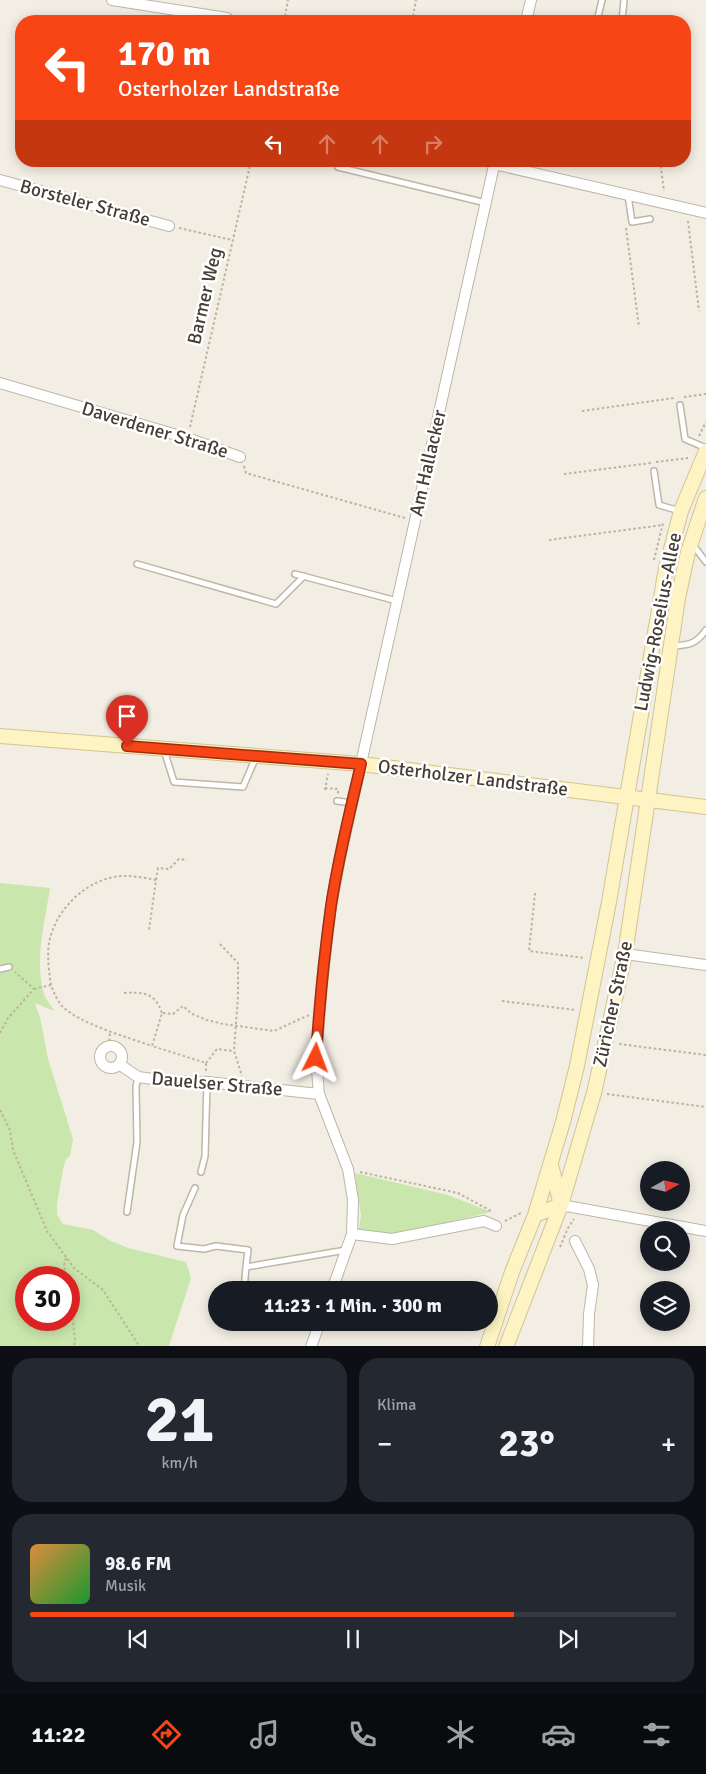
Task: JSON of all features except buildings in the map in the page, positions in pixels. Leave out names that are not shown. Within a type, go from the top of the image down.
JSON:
[{"type":"main road","name":"Ludwig-Roselius-Allee","points":[[626,797],[666,568],[680,511],[706,450]]},
{"type":"main road","name":"Ludwig-Roselius-Allee","points":[[648,800],[678,598],[691,542],[706,498]]},
{"type":"main road","name":"Osterholzer Landstraße","points":[[0,736],[361,764],[706,807]]},
{"type":"main road","name":"Züricher Straße","points":[[487,1346],[512,1272],[529,1213],[550,1164],[575,1076],[580,1012],[598,960],[626,797]]},
{"type":"main road","name":"Züricher Straße","points":[[506,1346],[561,1205],[589,1116],[625,954],[648,800]]},
{"type":"main road","points":[[529,1213],[561,1205],[550,1164]]},
{"type":"street","points":[[112,0],[208,15]]},
{"type":"street","points":[[527,15],[531,0]]},
{"type":"street","name":"Am Hallacker","points":[[335,1281],[352,1234],[353,1200],[348,1170],[319,1094],[316,1058],[319,1012],[331,906],[352,803],[493,167]]},
{"type":"street","points":[[514,167],[706,213]]},
{"type":"street","name":"Borsteler Straße","points":[[0,180],[169,226]]},
{"type":"street","name":"Daverdener Straße","points":[[0,383],[187,438],[240,456]]},
{"type":"street","points":[[625,954],[706,965]]},
{"type":"street","points":[[109,1046],[114,1046],[121,1052],[122,1056],[119,1064]]},
{"type":"street","name":"Dauelser Straße","points":[[109,1046],[100,1055],[103,1064],[111,1068],[119,1064],[138,1077],[168,1081],[245,1085],[319,1094]]},
{"type":"street","points":[[561,1205],[706,1231]]},
{"type":"street","points":[[352,1234],[392,1239],[484,1221],[496,1226]]},
{"type":"street","points":[[575,1241],[589,1269],[593,1285],[589,1314],[588,1346]]},
{"type":"street","points":[[311,1346],[317,1331]]},
{"type":"lane","points":[[598,15],[602,0]]},
{"type":"lane","points":[[623,15],[624,0]]},
{"type":"lane","points":[[338,167],[486,203]]},
{"type":"lane","points":[[628,195],[632,222],[650,219]]},
{"type":"lane","points":[[680,405],[685,439],[706,450]]},
{"type":"lane","points":[[654,472],[659,505],[680,511]]},
{"type":"lane","points":[[691,542],[706,562]]},
{"type":"lane","points":[[137,564],[276,604],[304,576]]},
{"type":"lane","points":[[295,574],[397,601]]},
{"type":"lane","points":[[670,646],[690,644],[701,637],[706,630]]},
{"type":"lane","points":[[163,749],[174,782],[233,787],[243,787],[256,756]]},
{"type":"lane","points":[[337,801],[352,803]]},
{"type":"lane","points":[[0,969],[9,967]]},
{"type":"lane","points":[[127,1212],[138,1142],[136,1087],[138,1077]]},
{"type":"lane","points":[[201,1172],[205,1156],[206,1082]]},
{"type":"lane","points":[[195,1188],[183,1216],[177,1246],[204,1249],[216,1246],[248,1250],[245,1281]]},
{"type":"lane","points":[[246,1266],[346,1250]]},
{"type":"path","points":[[285,15],[288,0]]},
{"type":"path","points":[[413,15],[416,0]]},
{"type":"path","name":"Barmer Weg","points":[[187,438],[250,167]]},
{"type":"path","points":[[661,167],[666,204]]},
{"type":"path","points":[[686,208],[699,311]]},
{"type":"path","points":[[625,222],[639,327]]},
{"type":"path","points":[[169,226],[232,240]]},
{"type":"path","points":[[582,411],[706,394]]},
{"type":"path","name":"Daverdener Straße","points":[[240,456],[246,473],[415,521]]},
{"type":"path","points":[[564,474],[688,458]]},
{"type":"path","points":[[549,540],[663,525],[653,568]]},
{"type":"path","points":[[330,762],[325,789],[338,789],[337,801]]},
{"type":"path","points":[[148,930],[158,868],[170,869],[179,859],[187,860]]},
{"type":"path","points":[[156,880],[124,876],[112,878],[87,888],[73,899],[58,918],[49,943],[51,986],[55,997],[63,1007],[86,1021],[152,1046],[206,1063]]},
{"type":"path","points":[[535,893],[529,951],[598,960]]},
{"type":"path","points":[[220,944],[238,963],[237,1026],[234,1051],[245,1085]]},
{"type":"path","points":[[9,967],[34,989]]},
{"type":"path","points":[[0,1033],[8,1018],[34,989],[51,986]]},
{"type":"path","points":[[124,993],[141,993],[151,996],[157,1001],[162,1012],[152,1046]]},
{"type":"path","points":[[502,1001],[580,1012]]},
{"type":"path","points":[[162,1012],[173,1014],[183,1006],[192,1014],[207,1020],[274,1031],[319,1012]]},
{"type":"path","points":[[109,1046],[110,1030]]},
{"type":"path","points":[[619,1044],[706,1055]]},
{"type":"path","points":[[206,1082],[206,1063],[217,1049],[234,1051]]},
{"type":"path","points":[[603,1094],[706,1107]]},
{"type":"path","points":[[0,1110],[10,1130],[13,1150],[48,1232],[74,1268],[104,1290],[140,1346]]},
{"type":"path","points":[[348,1170],[458,1193],[492,1210],[496,1226],[529,1213]]},
{"type":"path","points":[[520,1221],[529,1213]]},
{"type":"path","points":[[64,1266],[66,1258]]},
{"type":"path","points":[[74,1331],[74,1346]]},
{"type":"green space","points":[[0,883],[50,888],[41,941],[40,968],[44,994],[54,1011],[35,1003],[40,1017],[48,1059],[73,1139],[70,1156],[66,1159],[63,1169],[57,1215],[63,1224],[93,1230],[109,1240],[128,1248],[186,1262],[191,1278],[169,1346],[0,1346]]},
{"type":"green space","points":[[355,1173],[448,1195],[491,1212],[388,1236],[358,1233],[361,1216]]},
{"type":"route","points":[[127,746],[361,764],[331,906],[322,973],[316,1058]]}]
